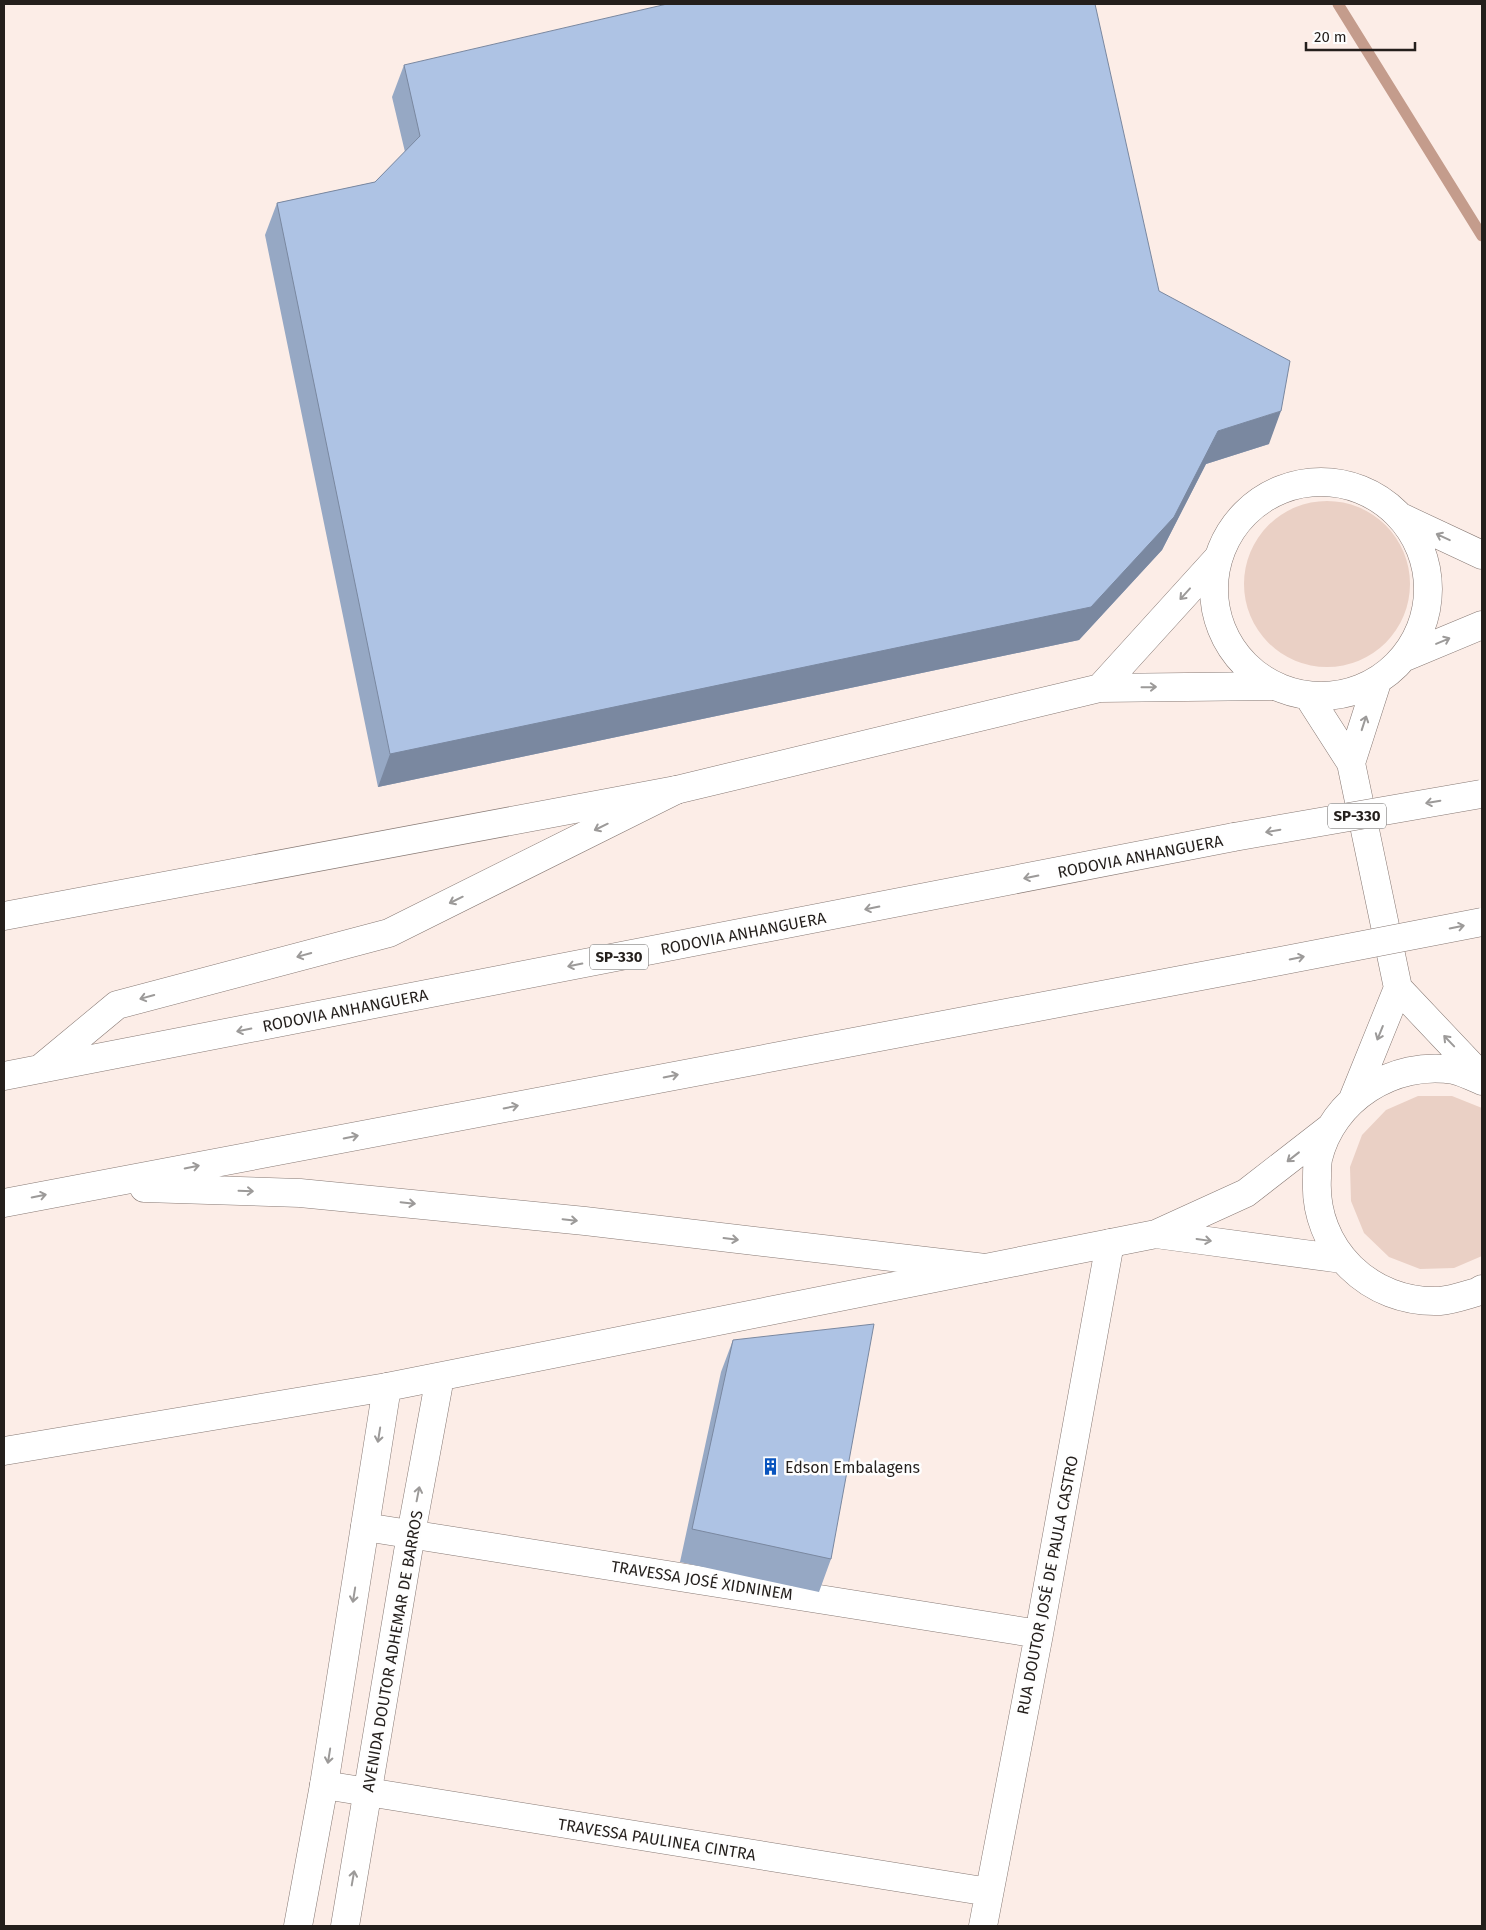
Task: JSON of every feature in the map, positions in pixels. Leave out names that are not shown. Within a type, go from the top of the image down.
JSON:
[{"type":"main road","points":[[1100,688],[1218,558],[1232,528],[1237,522],[1254,504],[1283,488],[1315,481],[1348,484],[1378,497],[1403,518],[1482,555]]},
{"type":"main road","points":[[1403,518],[1422,551],[1429,588],[1423,624],[1405,657]]},
{"type":"main road","points":[[1218,558],[1214,596],[1222,632],[1242,663],[1272,686]]},
{"type":"main road","points":[[4,916],[676,790],[1100,688],[1272,686],[1308,696],[1344,695],[1377,682],[1405,657],[1482,625]]},
{"type":"main road","points":[[1351,764],[1377,682]]},
{"type":"main road","points":[[1308,696],[1351,764],[1398,988],[1482,1076]]},
{"type":"main road","points":[[40,1069],[117,1005],[389,933],[676,790]]},
{"type":"main road","name":"RODOVIA ANHANGUERA","points":[[4,1076],[1234,838],[1481,793]]},
{"type":"main road","points":[[4,1203],[1482,922]]},
{"type":"main road","points":[[1354,1099],[1398,988]]},
{"type":"main road","points":[[4,1452],[440,1377],[1156,1234],[1246,1193],[1331,1127],[1354,1099],[1384,1079],[1418,1069],[1455,1070],[1482,1081]]},
{"type":"main road","points":[[1331,1127],[1318,1160],[1316,1194],[1324,1229],[1342,1259],[1370,1284],[1404,1298],[1442,1301],[1482,1289]]},
{"type":"main road","points":[[75,1189],[164,1188],[300,1192],[585,1221],[986,1268]]},
{"type":"main road","points":[[1156,1234],[1342,1259]]},
{"type":"main road","name":"RUA DOUTOR JOSÉ DE PAULA CASTRO","points":[[982,1926],[1039,1634],[1110,1243]]},
{"type":"main road","name":"AVENIDA DOUTOR ADHEMAR DE BARROS","points":[[345,1926],[411,1534],[440,1377]]},
{"type":"main road","points":[[298,1926],[324,1785],[387,1387]]},
{"type":"main road","name":"TRAVESSA JOSÉ XIDNINEM","points":[[365,1528],[1039,1634]]},
{"type":"main road","name":"TRAVESSA PAULINEA CINTRA","points":[[324,1785],[989,1892]]},
{"type":"shaded area","points":[[1327,501],[1351,505],[1366,511],[1391,532],[1400,545],[1406,560],[1410,584],[1406,608],[1400,623],[1379,648],[1366,657],[1351,663],[1327,667],[1303,663],[1288,657],[1263,636],[1254,623],[1248,608],[1244,584],[1248,560],[1254,545],[1275,520],[1288,511],[1303,505]]},
{"type":"shaded area","points":[[1418,1096],[1452,1096],[1482,1108],[1482,1256],[1454,1268],[1420,1269],[1389,1257],[1364,1233],[1351,1201],[1350,1167],[1362,1135],[1386,1110]]},
{"type":"building","points":[[667,4],[1095,4],[1159,291],[1290,361],[1281,411],[1218,431],[1174,517],[1091,607],[390,754],[277,203],[375,182],[420,136],[404,65]]},
{"type":"building","name":"Edson Embalagens","points":[[874,1324],[831,1559],[692,1529],[733,1340]]},
{"type":"waterway","points":[[1338,4],[1482,236]]},
{"type":"place","name":"Edson Embalagens","points":[[771,1467]]}]
